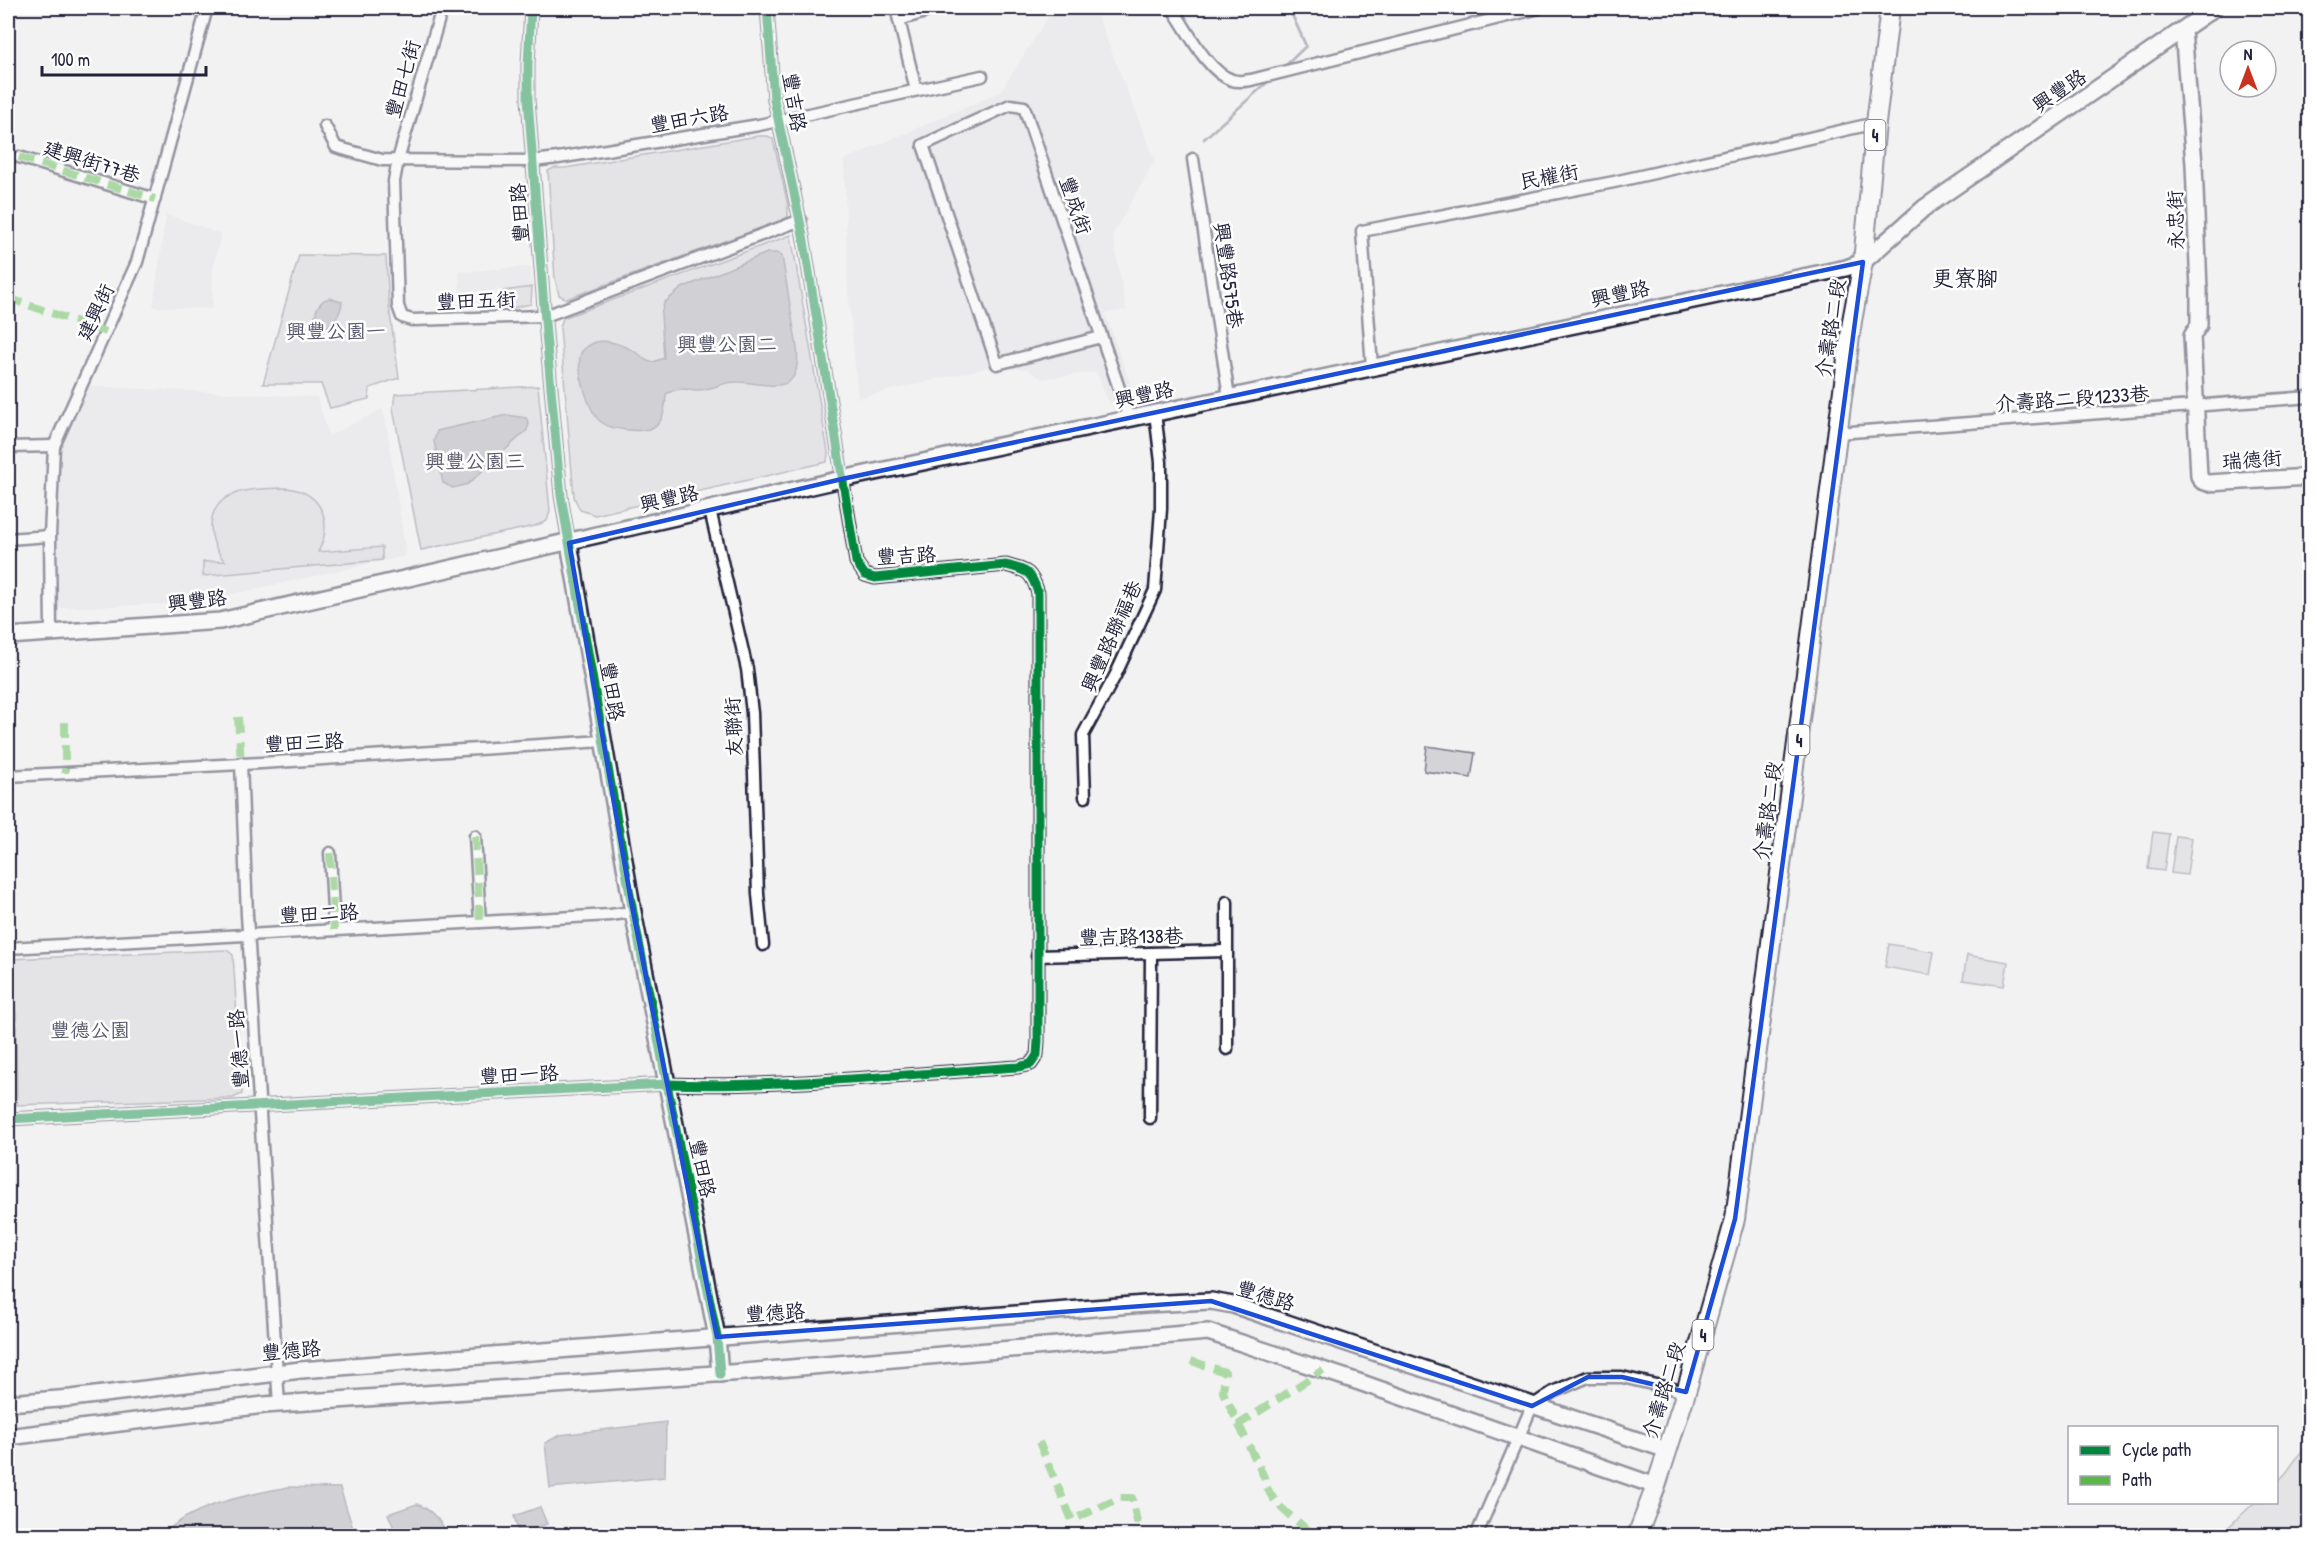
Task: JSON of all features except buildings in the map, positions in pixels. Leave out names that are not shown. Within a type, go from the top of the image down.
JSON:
[{"type":"main road","name":"介壽路二段","points":[[1637,1536],[1656,1486],[1686,1392],[1735,1219],[1852,321],[1863,262],[1890,8]]},
{"type":"main road","name":"興豐路","points":[[8,636],[220,621],[842,479],[1846,268],[1863,262],[1924,208],[2214,8]]},
{"type":"main road","name":"永忠街","points":[[2183,30],[2193,156],[2199,290],[2199,325],[2192,336],[2196,406]]},
{"type":"main road","name":"瑞德街","points":[[2196,406],[2199,476],[2202,481],[2217,483],[2310,477]]},
{"type":"main road","name":"豐田路","points":[[569,543],[633,912],[717,1337],[720,1374]]},
{"type":"main road","name":"豐德路","points":[[8,1403],[71,1398],[277,1372],[1145,1304],[1211,1301],[1233,1305],[1667,1450]]},
{"type":"main road","points":[[8,1437],[279,1404],[720,1374],[1208,1332],[1656,1486]]},
{"type":"street","name":"建興街","points":[[51,633],[50,536],[54,446],[137,262],[207,8]]},
{"type":"street","name":"豐田七街","points":[[398,160],[442,8]]},
{"type":"street","name":"豐田路","points":[[531,8],[528,64],[544,316],[561,496],[569,543]]},
{"type":"street","name":"豐吉路","points":[[767,8],[774,100],[801,220],[856,562],[865,575],[875,578],[1006,565],[1025,570],[1033,576],[1038,593],[1038,1041],[1037,1055],[1031,1064]]},
{"type":"street","points":[[896,8],[916,90]]},
{"type":"street","points":[[899,20],[938,8]]},
{"type":"street","points":[[1172,8],[1206,59],[1220,73],[1233,81],[1272,75],[1539,8]]},
{"type":"street","name":"豐田六路","points":[[324,126],[336,147],[382,160],[533,161],[778,120],[982,76]]},
{"type":"street","name":"豐成街","points":[[1101,337],[997,364],[923,145],[1010,105],[1024,107],[1129,418]]},
{"type":"street","name":"民權街","points":[[1372,367],[1362,231],[1614,182],[1876,123]]},
{"type":"street","name":"建興街77巷","points":[[19,157],[155,199]]},
{"type":"street","name":"興豐路575巷","points":[[1193,159],[1229,397]]},
{"type":"street","name":"豐田五街","points":[[398,160],[394,192],[398,306],[402,317],[412,320],[544,316],[801,220]]},
{"type":"street","name":"介壽路二段1233巷","points":[[1838,433],[2310,397]]},
{"type":"street","name":"興豐路聯福巷","points":[[1085,797],[1083,735],[1115,676],[1155,590],[1161,509],[1161,462],[1155,413]]},
{"type":"street","points":[[8,447],[54,446]]},
{"type":"street","name":"友聯街","points":[[710,510],[747,669],[752,713],[758,894],[763,945]]},
{"type":"street","points":[[8,539],[50,536]]},
{"type":"street","name":"豐田三路","points":[[8,776],[603,741]]},
{"type":"street","name":"豐德一路","points":[[241,763],[248,934],[279,1404]]},
{"type":"street","points":[[475,836],[480,922]]},
{"type":"street","points":[[330,854],[334,930]]},
{"type":"street","points":[[1227,902],[1227,1049]]},
{"type":"street","name":"豐田二路","points":[[8,948],[633,912]]},
{"type":"street","name":"豐吉路138巷","points":[[1037,956],[1226,951]]},
{"type":"street","points":[[1150,1118],[1151,953]]},
{"type":"street","name":"豐田一路","points":[[8,1119],[667,1084],[704,1085],[867,1079],[1018,1067],[1031,1064]]},
{"type":"street","points":[[1476,1536],[1532,1406],[1553,1392],[1588,1377],[1622,1377],[1686,1392]]},
{"type":"highlighted area","points":[[1863,262],[1735,1219],[1686,1392],[1622,1377],[1588,1377],[1532,1406],[1211,1301],[717,1337],[631,901],[569,543],[842,479]]},
{"type":"shaded area","points":[[1062,8],[1094,8],[1155,160],[1113,234],[1126,310],[1105,313],[1135,397],[1109,404],[1097,372],[1042,379],[1027,369],[985,368],[858,398],[848,289],[844,160],[1000,92],[1051,12]]},
{"type":"shaded area","points":[[166,214],[221,234],[213,269],[212,309],[153,307]]},
{"type":"shaded area","points":[[767,253],[777,253],[782,256],[797,348],[797,364],[794,375],[789,381],[772,385],[734,382],[700,390],[672,391],[666,394],[661,419],[652,428],[646,430],[617,429],[607,426],[596,417],[588,400],[580,368],[581,353],[584,349],[601,341],[619,344],[649,362],[664,358],[661,314],[664,303],[682,288]]},
{"type":"shaded area","points":[[531,266],[532,287],[460,294],[459,272]]},
{"type":"shaded area","points":[[329,298],[342,302],[339,313],[329,326],[314,334],[318,307],[320,303]]},
{"type":"shaded area","points":[[85,386],[317,397],[329,436],[382,409],[386,420],[406,556],[219,597],[162,604],[58,608],[58,444]]},
{"type":"shaded area","points":[[507,415],[526,418],[529,424],[527,430],[468,484],[453,488],[443,483],[434,441],[437,431]]},
{"type":"shaded area","points":[[666,1422],[665,1477],[550,1488],[545,1443],[560,1435]]},
{"type":"shaded area","points":[[288,1487],[340,1488],[355,1535],[162,1535],[175,1524],[205,1508],[221,1502]]},
{"type":"shaded area","points":[[417,1504],[436,1516],[448,1535],[397,1535],[388,1514]]},
{"type":"shaded area","points":[[540,1507],[547,1524],[519,1533],[514,1516]]},
{"type":"green space","points":[[768,136],[773,139],[788,205],[788,217],[566,299],[559,295],[555,279],[548,171],[554,168]]},
{"type":"green space","name":"興豐公園二","points":[[791,235],[828,452],[827,462],[595,515],[580,510],[574,497],[560,328],[563,318]]},
{"type":"green space","name":"興豐公園一","points":[[299,255],[386,256],[389,306],[399,378],[370,388],[369,399],[330,408],[321,384],[263,384]]},
{"type":"green space","points":[[532,287],[531,304],[503,310],[503,291]]},
{"type":"green space","name":"興豐公園三","points":[[538,386],[550,511],[547,521],[535,526],[421,550],[393,409],[395,394]]},
{"type":"green space","points":[[295,489],[306,494],[321,508],[325,529],[318,552],[382,547],[382,560],[203,576],[203,562],[225,561],[214,544],[212,534],[211,524],[217,506],[224,499],[239,492]]},
{"type":"green space","points":[[1427,746],[1475,753],[1471,778],[1424,771]]},
{"type":"green space","points":[[2153,832],[2169,834],[2164,871],[2148,869]]},
{"type":"green space","points":[[2176,836],[2192,838],[2187,875],[2171,873]]},
{"type":"green space","points":[[1889,944],[1934,952],[1930,975],[1885,967]]},
{"type":"green space","name":"豐德公園","points":[[227,950],[233,955],[242,1094],[233,1098],[17,1105],[16,1014],[9,959]]},
{"type":"green space","points":[[1967,955],[2008,962],[2004,986],[1963,980]]},
{"type":"green space","points":[[2309,1441],[2309,1535],[2220,1535],[2253,1504],[2278,1504],[2278,1481]]},
{"type":"waterway","points":[[1283,68],[1306,46],[1289,8]]},
{"type":"waterway","points":[[1204,139],[1272,78]]},
{"type":"marked path","points":[[1945,12],[1978,8]]},
{"type":"marked path","points":[[19,157],[155,199]]},
{"type":"marked path","points":[[8,298],[106,332]]},
{"type":"marked path","points":[[238,717],[241,763]]},
{"type":"marked path","points":[[65,722],[65,773]]},
{"type":"marked path","points":[[475,836],[480,922]]},
{"type":"marked path","points":[[330,853],[334,930]]},
{"type":"marked path","points":[[1191,1361],[1225,1372],[1223,1392],[1271,1496],[1315,1536]]},
{"type":"marked path","points":[[1238,1425],[1323,1370]]},
{"type":"marked path","points":[[1039,1442],[1072,1520],[1120,1498],[1132,1498],[1140,1536]]},
{"type":"cycle path","points":[[531,8],[528,99],[561,496],[633,912],[717,1337],[720,1374]]},
{"type":"cycle path","points":[[8,1119],[667,1084],[799,1082],[1018,1067],[1031,1064],[1037,1055],[1038,1041],[1038,593],[1028,573],[1006,565],[875,578],[865,575],[856,562],[803,235],[774,100],[767,8]]},
{"type":"district","name":"更寮腳","points":[[1965,278]]}]
